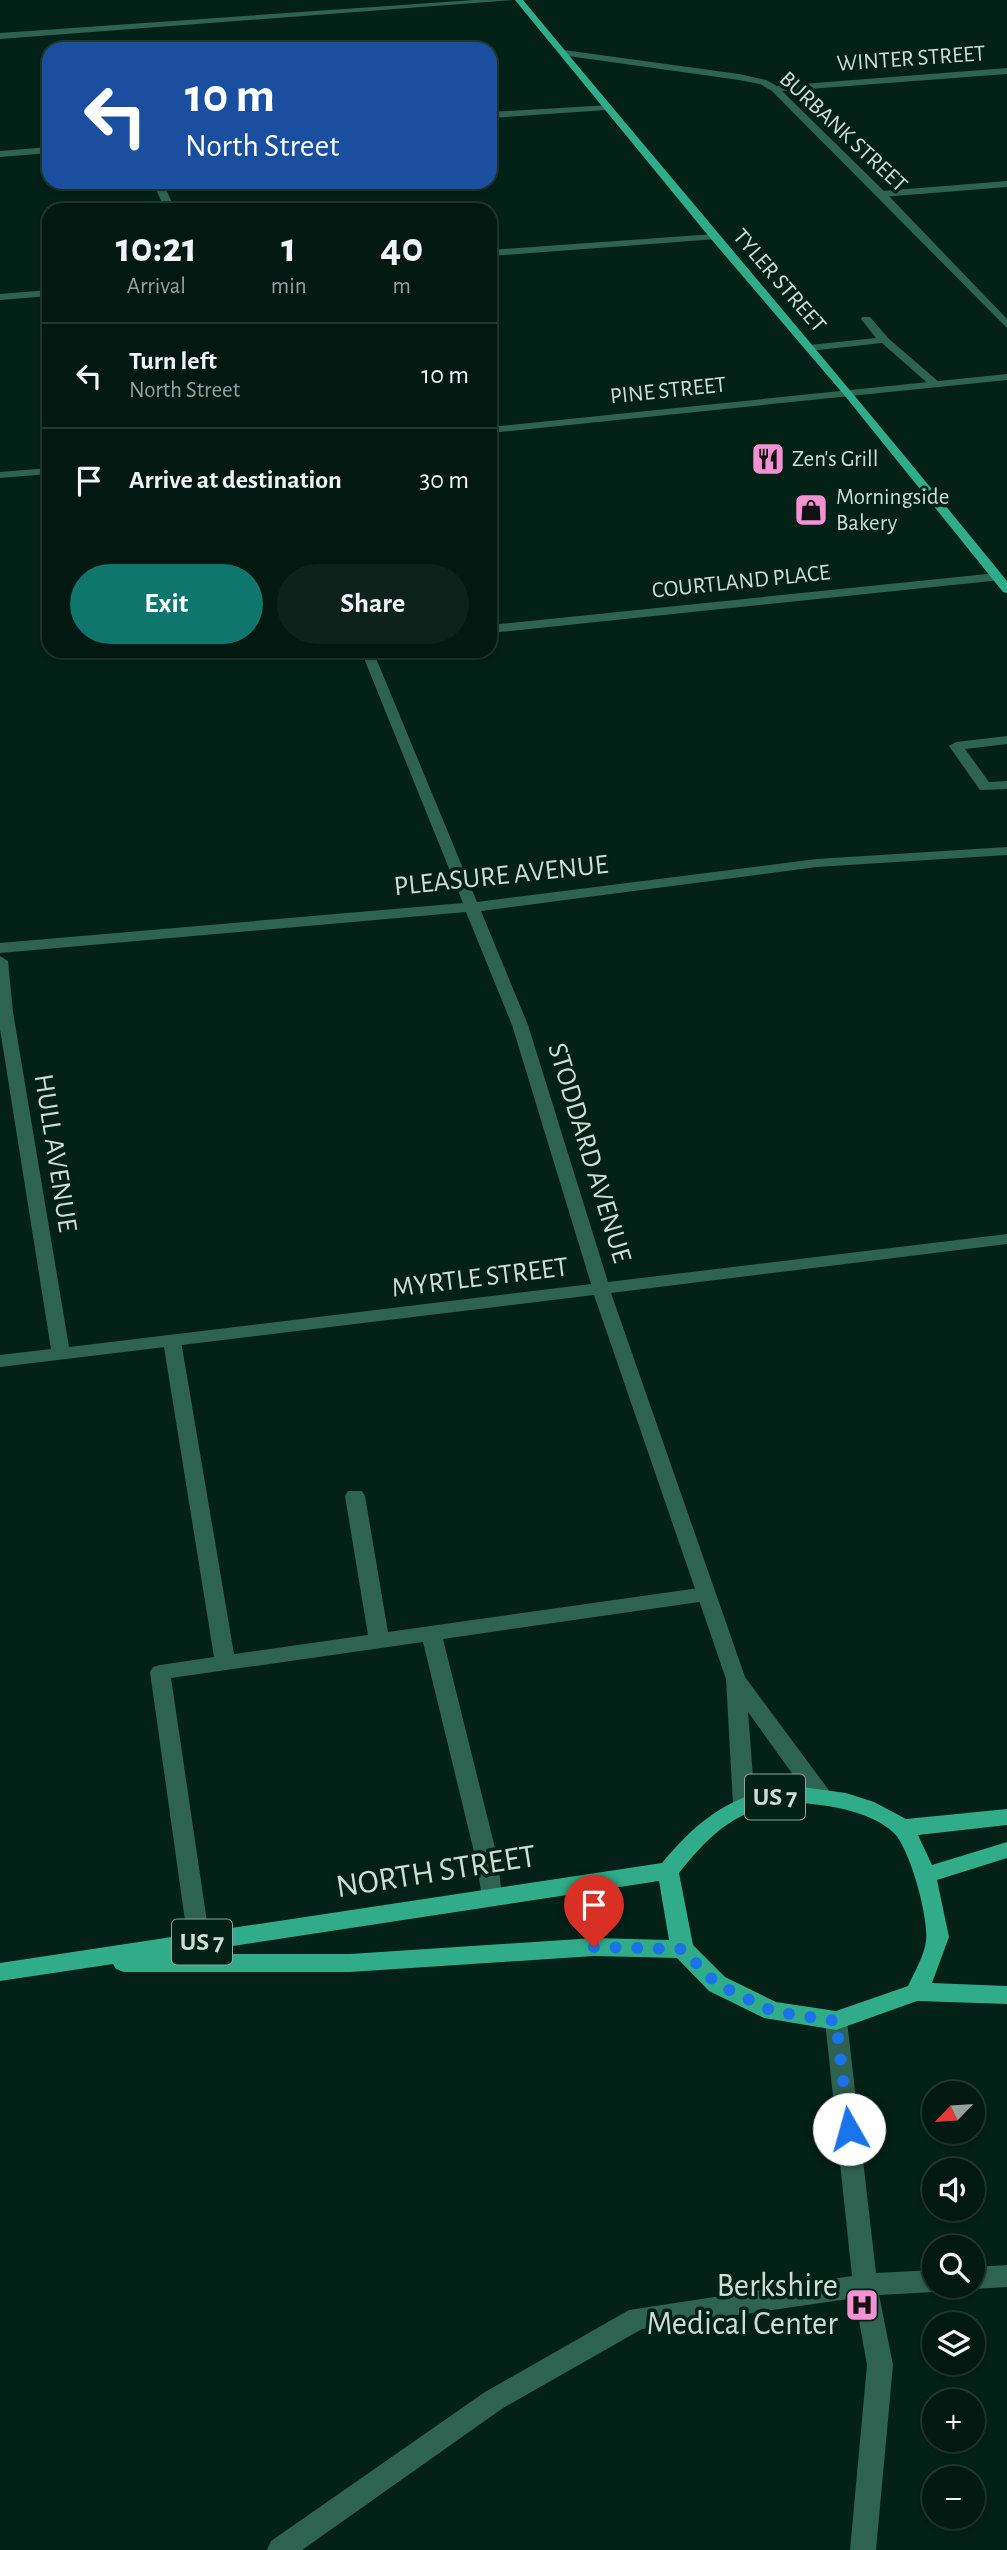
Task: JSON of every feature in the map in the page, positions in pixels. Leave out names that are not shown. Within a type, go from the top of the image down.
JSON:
[{"type":"main road","name":"TYLER STREET","points":[[519,0],[714,237],[849,394],[1007,589]]},
{"type":"main road","name":"US 7","points":[[668,1871],[703,1828],[744,1804],[782,1796],[820,1795],[861,1807],[902,1828]]},
{"type":"main road","points":[[917,1992],[938,1938],[926,1875],[902,1828],[1007,1817]]},
{"type":"main road","points":[[926,1875],[1007,1850]]},
{"type":"main road","name":"NORTH STREET","points":[[0,1972],[668,1871]]},
{"type":"main road","points":[[668,1871],[682,1949],[717,1984],[772,2011],[836,2021],[917,1992],[1007,1995]]},
{"type":"main road","name":"NORTH STREET","points":[[66,1963],[350,1962],[594,1947],[682,1949]]},
{"type":"street","points":[[0,36],[509,0]]},
{"type":"street","name":"BURBANK STREET","points":[[564,53],[739,77],[763,82],[775,89],[882,194],[1007,325]]},
{"type":"street","name":"WINTER STREET","points":[[775,89],[1007,71]]},
{"type":"street","points":[[497,115],[607,107]]},
{"type":"street","points":[[0,154],[42,151]]},
{"type":"street","points":[[882,194],[1007,184]]},
{"type":"street","points":[[497,252],[714,237]]},
{"type":"street","points":[[0,297],[42,294]]},
{"type":"street","points":[[866,319],[884,340],[936,385]]},
{"type":"street","points":[[809,348],[884,340]]},
{"type":"street","name":"PINE STREET","points":[[497,429],[1007,377]]},
{"type":"street","points":[[0,475],[42,472]]},
{"type":"street","name":"COURTLAND PLACE","points":[[497,628],[997,577]]},
{"type":"street","name":"STODDARD AVENUE","points":[[370,658],[474,907],[520,1026],[602,1290],[736,1679],[744,1804]]},
{"type":"street","points":[[1007,740],[956,746],[985,787],[1007,785]]},
{"type":"street","name":"PLEASURE AVENUE","points":[[0,948],[474,907],[817,863],[1007,851]]},
{"type":"street","name":"HULL AVENUE","points":[[0,961],[5,1012],[61,1354]]},
{"type":"street","name":"MYRTLE STREET","points":[[0,1361],[1007,1240]]},
{"type":"street","points":[[172,1341],[225,1663]]},
{"type":"street","points":[[355,1496],[379,1641]]},
{"type":"street","points":[[200,1942],[160,1672],[706,1594]]},
{"type":"street","points":[[431,1633],[487,1860],[491,1897]]},
{"type":"street","name":"STODDARD AVENUE","points":[[736,1679],[820,1795]]},
{"type":"street","points":[[836,2021],[865,2286],[880,2365],[863,2550]]},
{"type":"street","points":[[985,2277],[1007,2276]]},
{"type":"street","points":[[280,2550],[494,2400],[638,2318],[865,2286],[922,2282]]},
{"type":"place","name":"Zen's Grill","points":[[768,459]]},
{"type":"place","name":"Morningside Bakery","points":[[811,510]]},
{"type":"place","name":"Berkshire Medical Center","points":[[862,2305]]},
{"type":"route","points":[[594,1947],[682,1949],[717,1984],[772,2011],[836,2021],[849,2129]]}]
